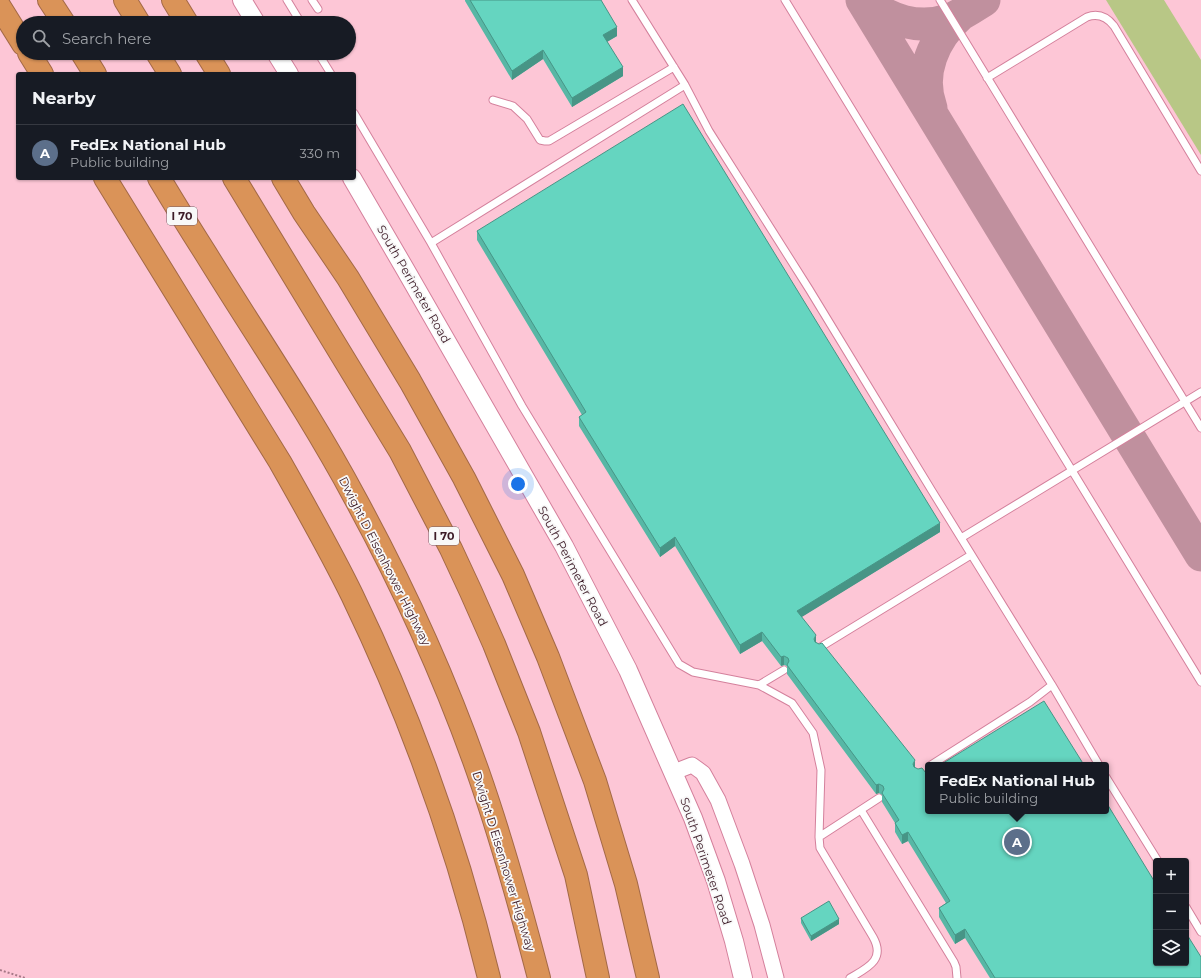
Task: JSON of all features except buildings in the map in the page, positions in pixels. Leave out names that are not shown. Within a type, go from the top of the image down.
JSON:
[{"type":"highway","points":[[49,0],[59,16]]},
{"type":"highway","points":[[125,0],[135,16]]},
{"type":"highway","points":[[173,0],[183,16]]},
{"type":"highway","points":[[0,7],[16,33]]},
{"type":"highway","points":[[33,60],[41,72]]},
{"type":"highway","points":[[86,60],[94,72]]},
{"type":"highway","points":[[162,60],[169,72]]},
{"type":"highway","points":[[210,60],[218,72]]},
{"type":"highway","points":[[106,180],[280,462],[352,595],[381,659],[420,753],[445,823],[467,893],[489,978]]},
{"type":"highway","name":"Dwight D Eisenhower Highway","points":[[160,180],[268,351],[340,472],[377,541],[414,616],[452,704],[477,770],[502,846],[539,978]]},
{"type":"highway","name":"I 70","points":[[235,180],[400,451],[451,549],[471,592],[494,644],[529,732],[576,875],[598,978]]},
{"type":"highway","points":[[284,180],[304,213],[348,278],[410,381],[464,478],[514,575],[548,657],[595,781],[626,884],[648,978]]},
{"type":"street","points":[[242,0],[252,16]]},
{"type":"street","points":[[280,60],[288,72]]},
{"type":"street","name":"South Perimeter Road","points":[[353,180],[564,546],[628,670],[693,818],[716,881],[734,941],[743,978]]},
{"type":"street","points":[[674,772],[692,765],[703,772],[718,800],[742,864],[762,925],[776,978]]},
{"type":"lane","points":[[287,0],[297,16]]},
{"type":"lane","points":[[312,0],[318,9]]},
{"type":"lane","points":[[632,0],[685,85],[709,131],[750,192],[810,288],[971,555],[1052,685],[1097,762]]},
{"type":"lane","points":[[785,0],[1201,682]]},
{"type":"lane","points":[[940,0],[1201,428]]},
{"type":"lane","points":[[987,78],[1092,15],[1102,16],[1110,21],[1200,170]]},
{"type":"lane","points":[[322,60],[330,72]]},
{"type":"lane","points":[[492,100],[513,106],[527,119],[540,140],[549,141],[674,67]]},
{"type":"lane","points":[[431,243],[685,85]]},
{"type":"lane","points":[[356,116],[431,243],[522,406],[679,664],[694,672],[759,685],[792,703],[813,733],[821,770],[820,848],[878,948],[876,959],[873,963],[850,978]]},
{"type":"lane","points":[[961,538],[1201,392]]},
{"type":"lane","points":[[819,648],[971,555]]},
{"type":"lane","points":[[759,685],[784,670]]},
{"type":"lane","points":[[936,762],[1030,702],[1052,685]]},
{"type":"lane","points":[[1109,781],[1116,789],[1156,858]]},
{"type":"lane","points":[[819,836],[879,798]]},
{"type":"lane","points":[[861,810],[954,962],[956,967],[956,978]]},
{"type":"lane","points":[[1189,912],[1201,932]]},
{"type":"path","points":[[0,970],[25,978]]},
{"type":"green space","points":[[1106,0],[1164,0],[1201,60],[1201,155]]},
{"type":"taxiway","points":[[862,0],[1201,555]]},
{"type":"taxiway","points":[[865,0],[874,7],[894,18],[915,24],[938,23],[949,20],[984,0]]},
{"type":"taxiway","points":[[931,108],[927,95],[926,82],[931,57],[943,34],[960,15]]},
{"type":"place","name":"FedEx National Hub","points":[[1017,842]]}]
